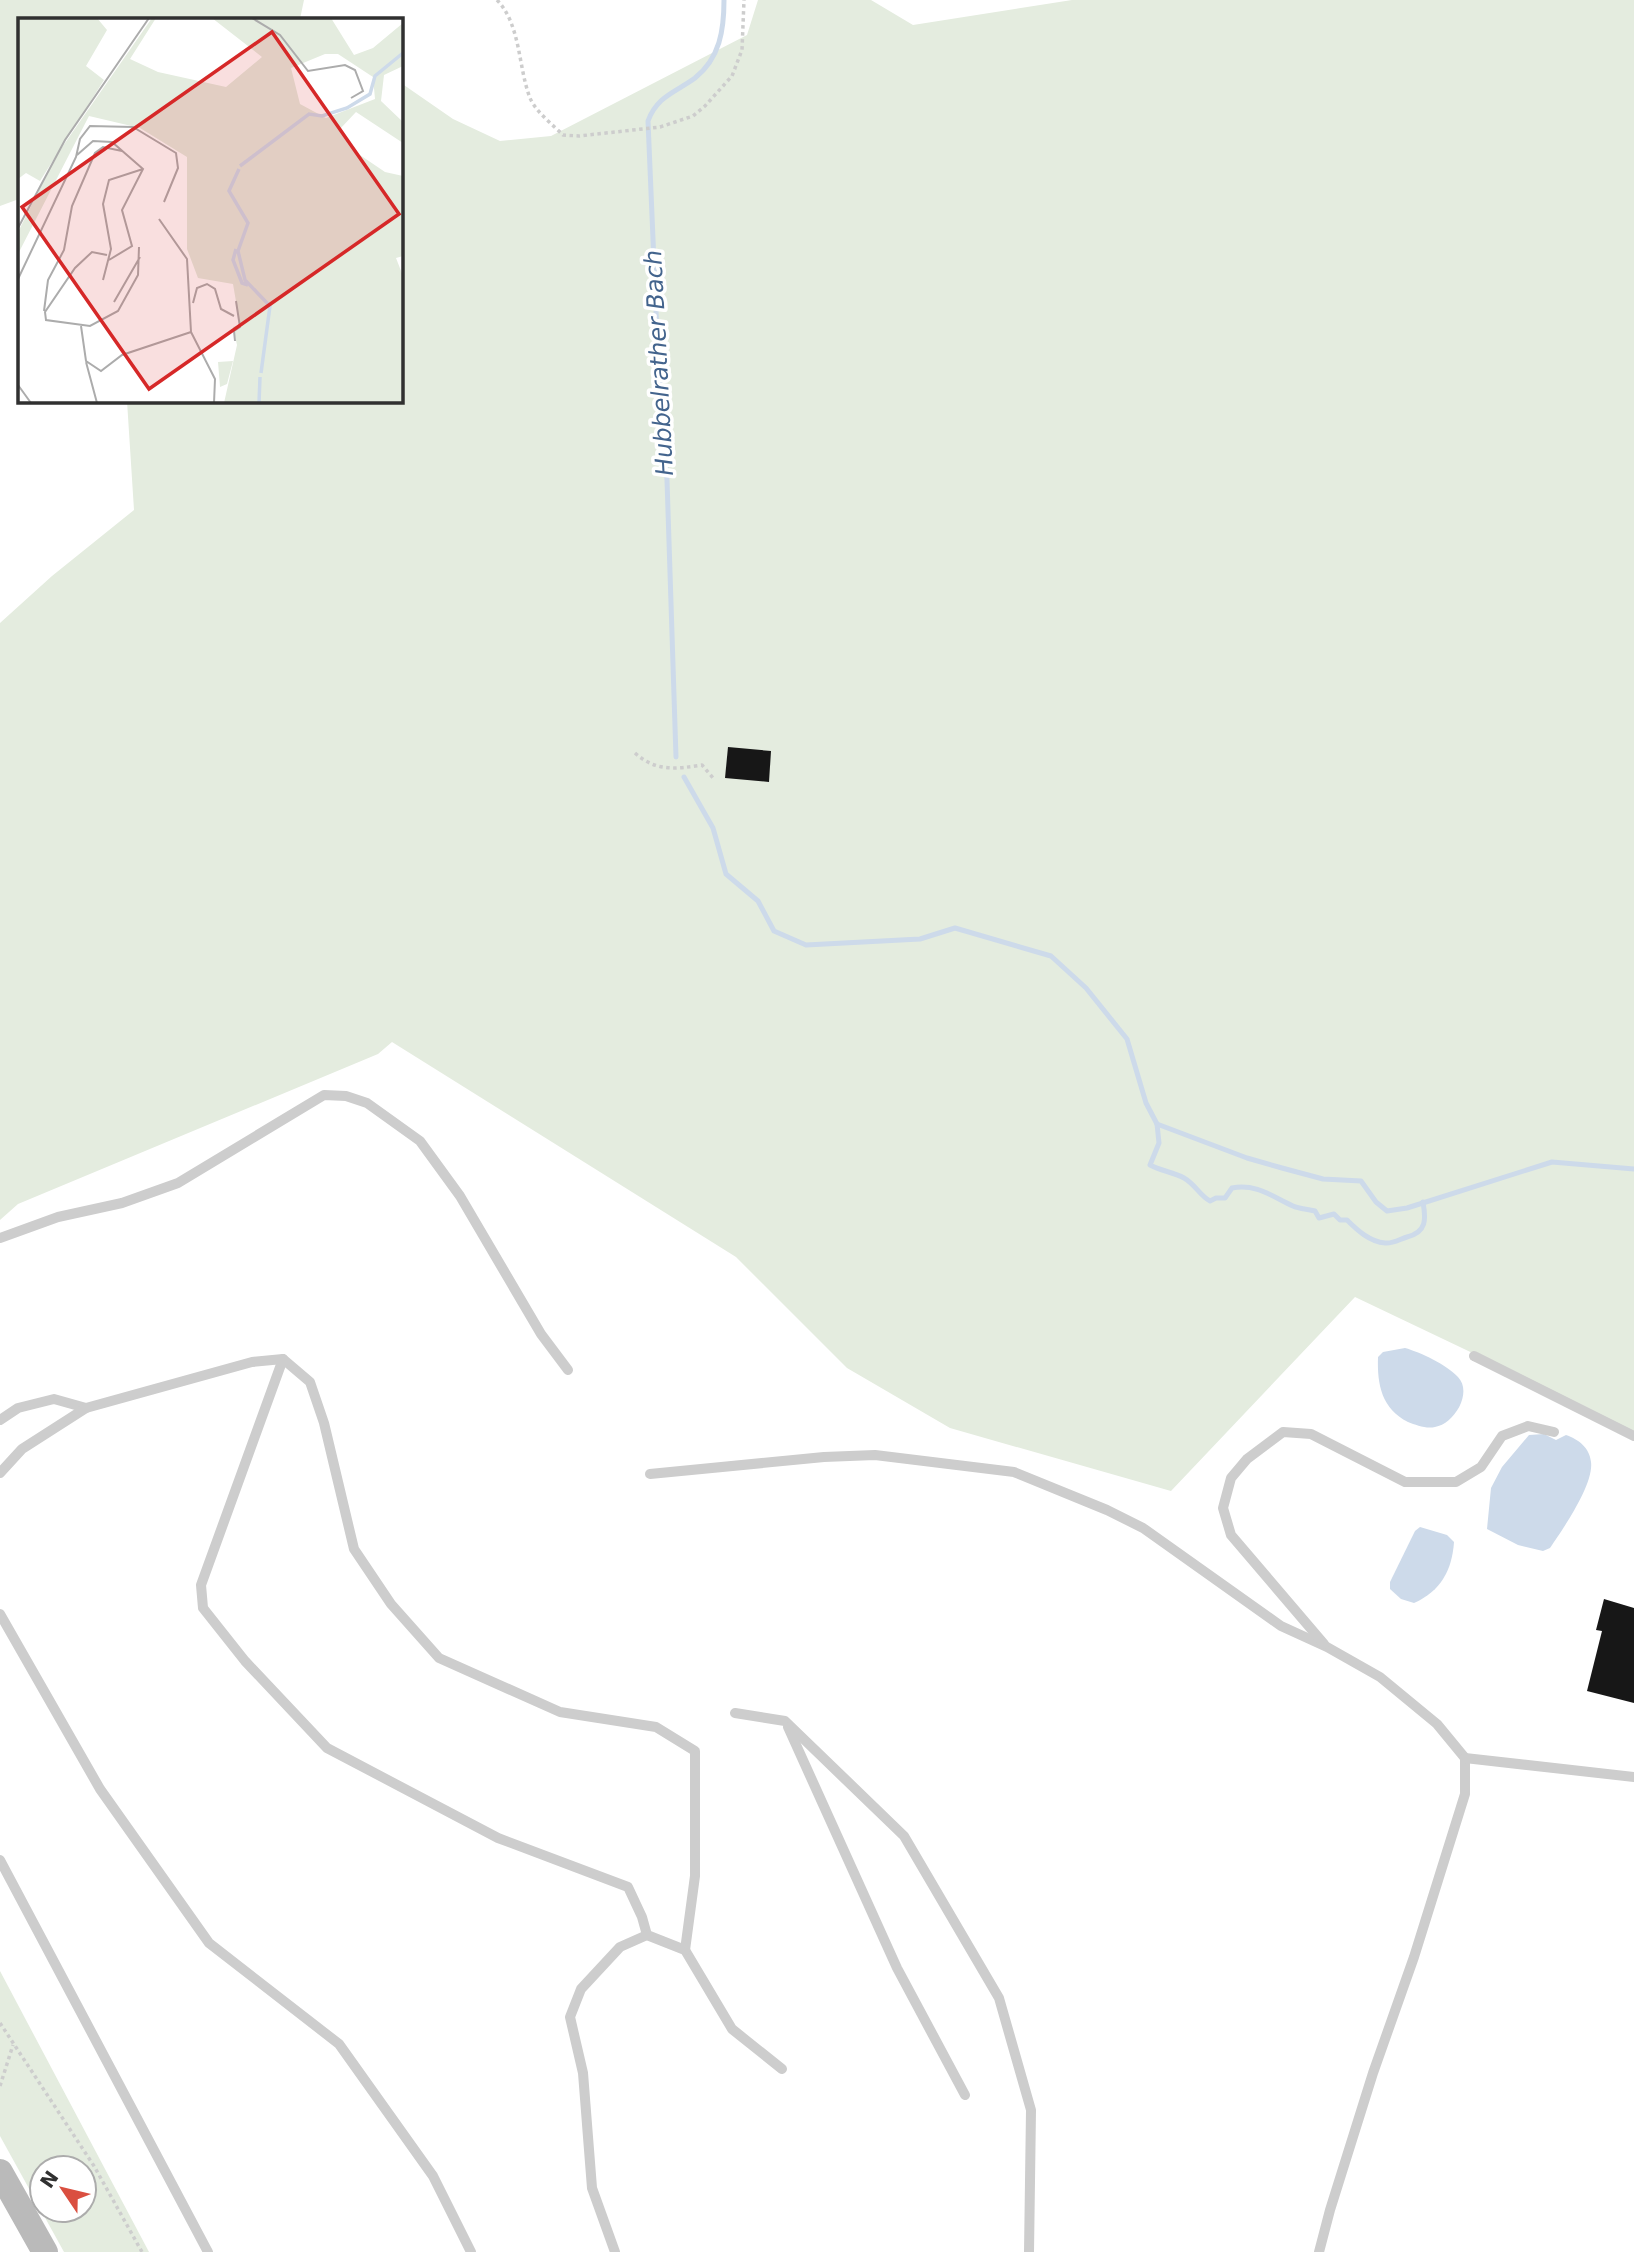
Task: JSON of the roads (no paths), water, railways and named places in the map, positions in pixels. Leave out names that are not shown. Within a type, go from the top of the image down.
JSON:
[{"type":"street","points":[[0,2172],[45,2252]]},
{"type":"lane","points":[[0,1238],[58,1217],[122,1203],[178,1183],[324,1096],[346,1096],[367,1103],[420,1141],[460,1196],[541,1334],[568,1370]]},
{"type":"lane","points":[[1474,1356],[1634,1436]]},
{"type":"lane","points":[[283,1359],[201,1586],[203,1608],[245,1661],[327,1748],[498,1839],[628,1886],[647,1935]]},
{"type":"lane","points":[[0,1473],[22,1449],[86,1408],[253,1362],[283,1359],[310,1382],[324,1423],[354,1549],[391,1604],[439,1658],[560,1712],[656,1727],[695,1751],[695,1876],[685,1950]]},
{"type":"lane","points":[[0,1420],[18,1408],[54,1399],[86,1408]]},
{"type":"lane","points":[[1326,1647],[1231,1535],[1223,1508],[1231,1478],[1247,1459],[1283,1432],[1311,1434],[1405,1482],[1457,1482],[1480,1468],[1502,1436],[1528,1426],[1554,1432]]},
{"type":"lane","points":[[650,1474],[824,1457],[875,1455],[1014,1472],[1107,1510],[1143,1528],[1281,1626],[1380,1677],[1437,1724],[1465,1758],[1465,1794],[1414,1957],[1369,2086],[1319,2252]]},
{"type":"lane","points":[[0,1614],[100,1789],[208,1943],[339,2044],[433,2176],[471,2252]]},
{"type":"lane","points":[[735,1713],[785,1721],[904,1836],[999,1998],[1031,2110],[1029,2252]]},
{"type":"lane","points":[[785,1721],[897,1968],[965,2095]]},
{"type":"lane","points":[[1465,1758],[1634,1777]]},
{"type":"lane","points":[[0,1860],[208,2252]]},
{"type":"lane","points":[[615,2252],[592,2188],[583,2073],[570,2017],[582,1989],[612,1955],[620,1947],[647,1935],[685,1950],[732,2029],[782,2069]]},
{"type":"water","points":[[1405,1348],[1453,1372],[1462,1384],[1459,1407],[1442,1425],[1428,1427],[1408,1422],[1392,1410],[1383,1395],[1378,1357],[1383,1352]]},
{"type":"water","points":[[1544,1434],[1556,1440],[1566,1435],[1583,1445],[1590,1457],[1591,1471],[1583,1494],[1562,1530],[1550,1548],[1543,1551],[1518,1545],[1487,1529],[1491,1488],[1502,1467],[1529,1435]]},
{"type":"water","points":[[1420,1527],[1447,1535],[1454,1542],[1451,1562],[1438,1586],[1414,1603],[1401,1599],[1390,1589],[1390,1582],[1415,1531]]},
{"type":"waterway","name":"Hubbelrather Bach","points":[[676,757],[667,480],[658,357],[648,121],[662,100],[695,78],[710,62],[719,43],[724,0]]},
{"type":"waterway","name":"Hubbelrather Bach","points":[[684,777],[713,828],[726,874],[758,901],[774,931],[806,945],[920,939],[955,928],[1051,956],[1086,988],[1127,1039],[1146,1103],[1157,1124],[1247,1158],[1282,1168],[1323,1179],[1361,1181],[1376,1202],[1387,1211],[1407,1208],[1552,1162],[1634,1169]]},
{"type":"waterway","points":[[1157,1124],[1159,1143],[1150,1165],[1184,1178],[1210,1201],[1225,1198],[1232,1188],[1249,1187],[1295,1207],[1315,1211],[1319,1218],[1334,1214],[1340,1220],[1347,1220],[1369,1238],[1388,1243],[1414,1235],[1422,1228],[1425,1219],[1423,1202]]}]
